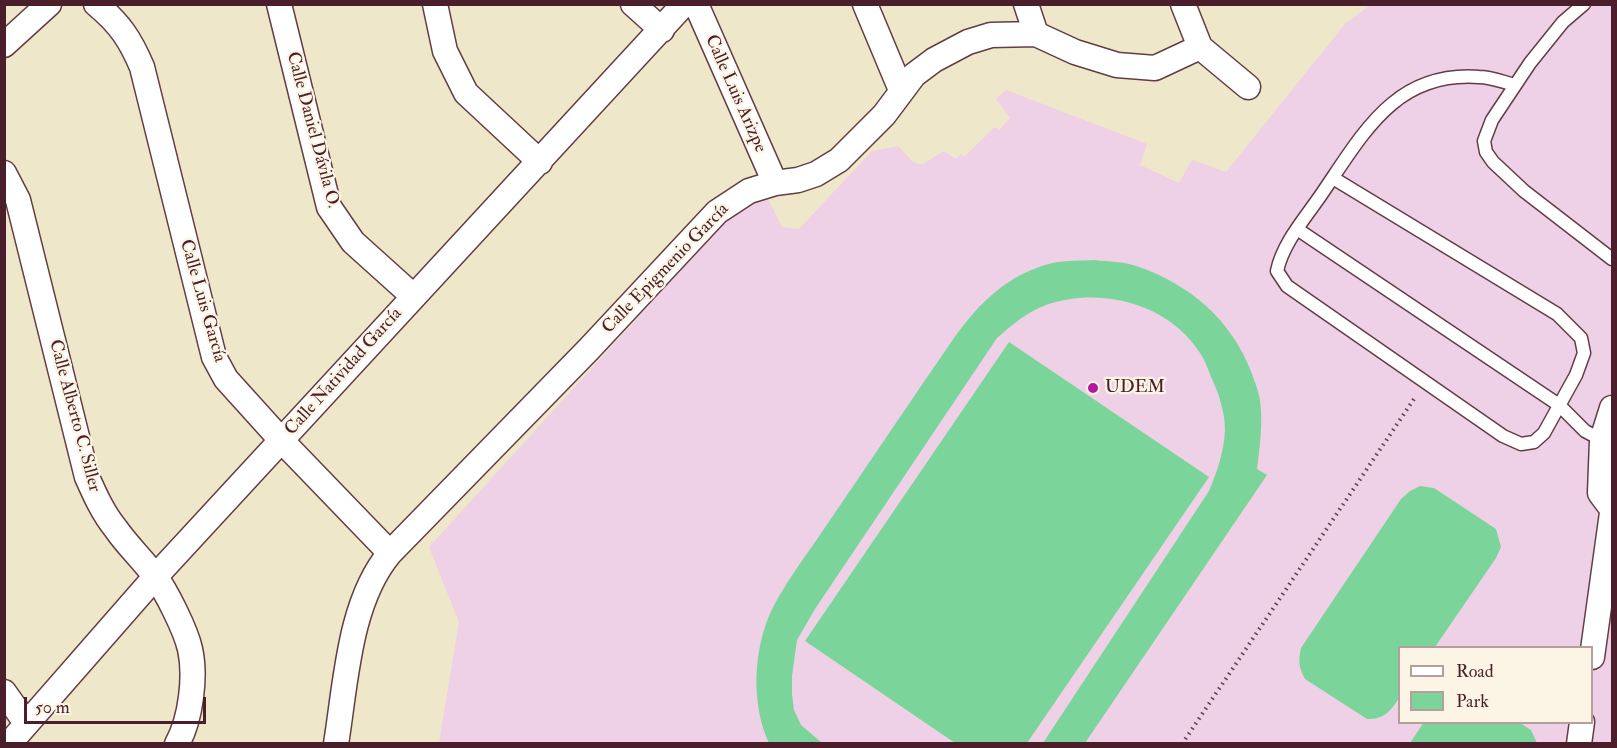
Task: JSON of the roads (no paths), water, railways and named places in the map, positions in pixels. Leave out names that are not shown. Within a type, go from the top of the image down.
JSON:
[{"type":"street","points":[[4,45],[49,4]]},
{"type":"street","name":"Calle Luis García","points":[[96,4],[110,15],[130,39],[142,67],[214,357],[226,379],[390,553]]},
{"type":"street","name":"Calle Daniel Dávila O.","points":[[279,4],[329,207],[353,242],[413,296]]},
{"type":"street","points":[[435,4],[445,51],[466,93],[540,162]]},
{"type":"street","points":[[633,4],[662,30]]},
{"type":"street","name":"Calle Natividad García","points":[[9,744],[156,576],[684,4]]},
{"type":"street","name":"Calle Luis Arizpe","points":[[696,4],[775,183]]},
{"type":"street","points":[[865,4],[901,90]]},
{"type":"street","points":[[1026,4],[1036,34]]},
{"type":"street","points":[[1183,4],[1200,47],[1248,87]]},
{"type":"street","name":"Calle Epigmenio García","points":[[336,744],[357,615],[365,592],[378,568],[717,212],[749,191],[816,174],[839,160],[884,115],[914,75],[934,60],[968,42],[991,35],[1036,34],[1075,52],[1117,65],[1155,68],[1200,47]]},
{"type":"street","name":"Calle Alberto C. Siller","points":[[4,173],[18,200],[87,477],[97,501],[115,529],[156,576],[190,649],[193,687],[177,744]]},
{"type":"street","points":[[1593,650],[1610,540],[1612,511],[1600,493],[1602,440],[1612,408]]},
{"type":"street","points":[[4,692],[26,723]]},
{"type":"street","points":[[1579,744],[1582,724]]},
{"type":"lane","points":[[1584,4],[1563,22],[1543,45],[1486,131],[1484,141],[1486,152],[1493,162],[1524,191],[1611,254]]},
{"type":"lane","points":[[1333,178],[1557,314],[1581,338],[1584,354],[1576,375],[1544,433],[1534,442],[1521,444],[1503,436],[1287,286],[1277,271],[1279,261],[1298,229],[1362,134],[1389,105],[1420,85],[1452,77],[1480,76],[1515,85]]},
{"type":"lane","points":[[1298,229],[1559,405],[1586,431],[1602,440]]},
{"type":"place","name":"UDEM","points":[[1093,388]]}]
